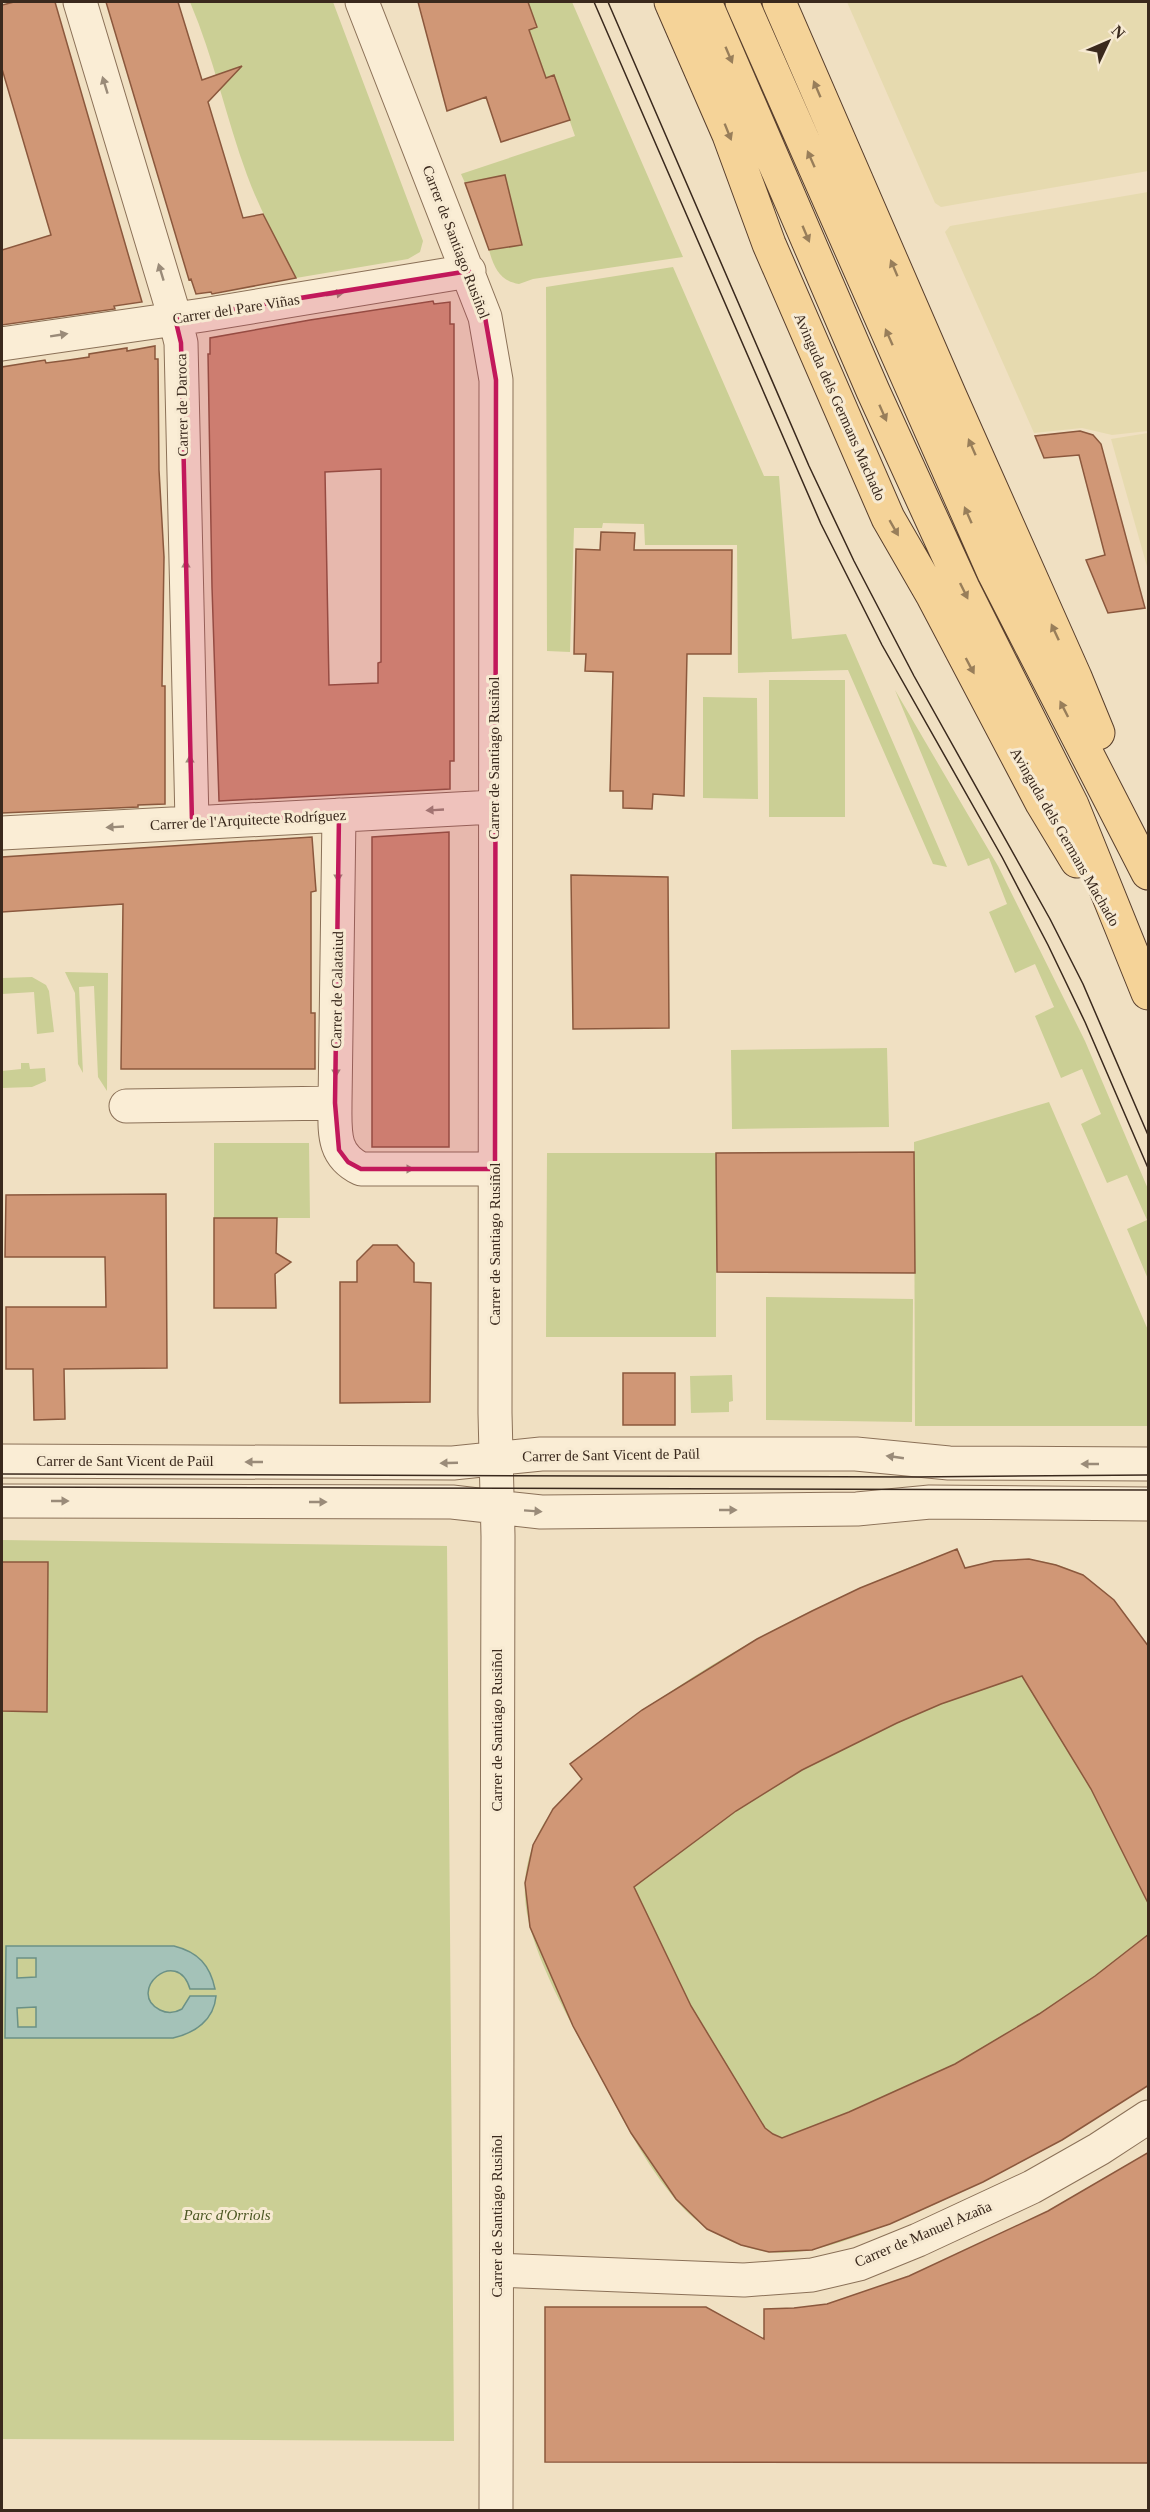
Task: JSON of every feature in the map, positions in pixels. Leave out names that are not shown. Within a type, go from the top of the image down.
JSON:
[{"type":"main road","name":"Avinguda dels Germans Machado","points":[[671,2],[729,135],[769,244],[888,518],[933,596],[1042,803],[1124,937]]},
{"type":"main road","name":"Avinguda dels Germans Machado","points":[[705,2],[873,391],[964,590],[1072,805],[1124,937]]},
{"type":"main road","points":[[742,2],[994,573],[1149,873]]},
{"type":"main road","points":[[779,2],[950,396],[1075,676],[1149,861]]},
{"type":"main road","points":[[1124,937],[1149,993]]},
{"type":"street","name":"Carrer de Daroca","points":[[80,2],[176,318],[181,343],[192,822]]},
{"type":"street","name":"Carrer de Santiago Rusiñol","points":[[362,2],[469,271],[485,317],[496,380],[494,807],[498,1508],[496,2511]]},
{"type":"street","name":"Carrer del Pare Viñas","points":[[2,344],[469,271]]},
{"type":"street","name":"Carrer de l'Arquitecte Rodríguez","points":[[2,833],[494,807]]},
{"type":"street","name":"Carrer de Calataiud","points":[[339,815],[335,1104],[339,1150],[348,1162],[361,1168],[495,1169]]},
{"type":"street","points":[[126,1106],[335,1104]]},
{"type":"street","name":"Carrer de Sant Vicent de Paül","points":[[2,1461],[453,1463],[541,1454],[856,1455],[949,1463],[1149,1464]]},
{"type":"street","points":[[2,1501],[452,1502],[541,1512],[857,1509],[930,1502],[1149,1504]]},
{"type":"street","name":"Carrer de Manuel Azaña","points":[[497,2270],[744,2280],[812,2275],[859,2264],[918,2240],[1021,2192],[1099,2149],[1149,2117]]},
{"type":"highlighted area","points":[[469,271],[485,317],[496,380],[495,1169],[361,1169],[348,1162],[339,1150],[335,1103],[339,815],[192,822],[181,343],[175,318]]},
{"type":"shaded area","points":[[847,2],[1148,2],[1148,171],[941,207],[935,203]]},
{"type":"shaded area","points":[[1148,192],[1148,431],[1112,435],[1082,428],[1034,433],[945,232],[950,226]]},
{"type":"shaded area","points":[[1148,433],[1148,570],[1111,439]]},
{"type":"green space","points":[[190,2],[333,2],[423,241],[420,252],[408,259],[296,278],[247,175]]},
{"type":"green space","points":[[528,2],[572,2],[683,257],[533,279],[519,284],[507,280],[499,273],[489,250],[522,244],[505,175],[465,183],[461,174],[575,136],[554,76],[546,78],[529,30],[537,27]]},
{"type":"green space","points":[[673,267],[764,476],[779,476],[792,639],[846,634],[947,867],[933,864],[848,670],[738,673],[737,545],[645,545],[644,524],[603,523],[602,528],[574,528],[570,652],[547,651],[546,287]]},
{"type":"green space","points":[[769,680],[845,680],[845,817],[769,817]]},
{"type":"green space","points":[[895,690],[998,866],[1085,1041],[1148,1189],[1148,1279],[1127,1229],[1147,1220],[1127,1175],[1107,1183],[1081,1124],[1101,1114],[1082,1069],[1061,1078],[1035,1016],[1054,1007],[1035,964],[1015,973],[989,912],[1007,904],[989,858],[968,866]]},
{"type":"green space","points":[[703,697],[757,698],[758,799],[703,798]]},
{"type":"green space","points":[[65,972],[108,973],[107,1091],[98,1077],[94,986],[79,987],[83,1073],[78,1064],[75,993]]},
{"type":"green space","points":[[32,977],[46,985],[49,991],[54,1032],[37,1034],[34,992],[2,994],[2,978]]},
{"type":"green space","points":[[887,1048],[889,1127],[732,1129],[731,1050]]},
{"type":"green space","points":[[21,1063],[29,1063],[30,1069],[45,1068],[46,1081],[32,1087],[2,1088],[2,1071],[21,1069]]},
{"type":"green space","points":[[1049,1102],[1148,1330],[1148,1426],[915,1426],[914,1142]]},
{"type":"green space","points":[[214,1143],[309,1143],[310,1218],[214,1218]]},
{"type":"green space","points":[[547,1153],[716,1153],[716,1337],[546,1337]]},
{"type":"green space","points":[[766,1297],[913,1299],[912,1422],[766,1420]]},
{"type":"green space","points":[[732,1375],[733,1401],[729,1402],[729,1412],[691,1413],[690,1376]]},
{"type":"green space","name":"Parc d'Orriols","points":[[2,1540],[447,1546],[454,2441],[2,2439]]},
{"type":"green space","points":[[957,1549],[965,1569],[997,1562],[1025,1560],[1050,1563],[1072,1570],[1092,1583],[1111,1600],[1130,1621],[1148,1647],[1148,2085],[979,2183],[872,2231],[834,2244],[796,2252],[769,2252],[746,2247],[713,2232],[685,2210],[660,2180],[638,2147],[619,2112],[554,1990],[534,1942],[525,1898],[525,1881],[532,1847],[548,1817],[558,1804],[583,1781],[570,1764],[646,1708],[724,1658],[789,1622],[855,1590]]},
{"type":"water","points":[[6,1946],[174,1946],[190,1952],[202,1961],[213,1981],[215,1989],[190,1989],[184,1977],[175,1971],[157,1976],[151,1984],[148,1993],[151,2002],[163,2011],[171,2012],[182,2009],[190,1996],[216,1996],[212,2012],[202,2024],[189,2033],[173,2038],[5,2038]],"holes":[[[17,1958],[36,1958],[36,1977],[17,1978]],[[36,2007],[36,2027],[18,2027],[17,2008]]]},
{"type":"building","points":[[14,2],[55,2],[142,302],[114,306],[115,309],[2,325],[2,250],[51,235],[2,69],[2,5]]},
{"type":"building","points":[[106,2],[178,2],[202,80],[242,66],[208,102],[243,218],[263,214],[296,278],[212,294],[211,292],[196,294],[191,279],[189,280]]},
{"type":"building","points":[[418,2],[528,2],[537,27],[529,30],[546,78],[554,75],[570,120],[501,142],[486,97],[447,111]]},
{"type":"building","points":[[505,175],[522,245],[489,250],[465,183]]},
{"type":"building","points":[[433,301],[434,304],[450,302],[450,324],[454,324],[454,761],[450,761],[450,789],[219,801],[212,587],[208,354],[210,354],[210,338]],"holes":[[[381,469],[381,662],[378,663],[378,683],[329,685],[325,472]]]},
{"type":"building","points":[[155,346],[155,359],[158,359],[159,470],[164,557],[162,686],[165,686],[165,804],[2,813],[2,367],[45,360],[46,363],[69,360],[89,357],[89,354]]},
{"type":"building","points":[[1080,431],[1093,435],[1101,444],[1145,608],[1108,613],[1086,560],[1105,555],[1079,455],[1044,458],[1035,436]]},
{"type":"building","points":[[601,532],[635,533],[634,550],[732,550],[731,654],[687,654],[684,796],[653,794],[652,809],[623,808],[623,791],[610,791],[613,672],[585,671],[586,654],[574,654],[576,549],[600,550]]},
{"type":"building","points":[[449,832],[449,1147],[372,1147],[372,837]]},
{"type":"building","points":[[312,837],[316,891],[311,892],[311,1013],[315,1013],[315,1069],[121,1069],[123,904],[2,912],[2,857]]},
{"type":"building","points":[[571,875],[668,877],[669,1028],[573,1029]]},
{"type":"building","points":[[914,1152],[915,1273],[717,1272],[716,1153]]},
{"type":"building","points":[[166,1194],[167,1368],[64,1369],[65,1419],[34,1420],[33,1369],[6,1369],[6,1307],[106,1307],[105,1257],[5,1257],[6,1195]]},
{"type":"building","points":[[214,1218],[277,1218],[276,1253],[291,1262],[275,1274],[276,1308],[214,1308]]},
{"type":"building","points":[[373,1245],[397,1245],[414,1263],[414,1282],[431,1283],[430,1402],[340,1403],[340,1282],[357,1282],[357,1261]]},
{"type":"building","points":[[623,1373],[675,1373],[675,1425],[623,1425]]},
{"type":"building","points":[[957,1549],[965,1568],[994,1561],[1029,1559],[1056,1565],[1083,1575],[1114,1600],[1149,1647],[1149,1905],[1091,1789],[1022,1676],[941,1704],[802,1770],[736,1811],[634,1887],[691,2006],[765,2128],[782,2138],[849,2112],[955,2064],[1039,2014],[1095,1976],[1149,1934],[1149,2085],[1062,2140],[983,2182],[890,2224],[812,2250],[769,2252],[741,2245],[707,2229],[676,2199],[631,2133],[573,2026],[530,1927],[525,1883],[533,1845],[553,1809],[582,1779],[570,1764],[642,1710],[757,1639],[860,1588]]},
{"type":"building","points":[[2,1562],[48,1562],[47,1712],[2,1711]]},
{"type":"building","points":[[1149,2152],[1149,2463],[545,2462],[545,2307],[706,2307],[764,2339],[764,2309],[827,2304],[909,2276],[1048,2211]]},
{"type":"tram line","points":[[594,2],[821,524],[882,645],[1002,857],[1048,945],[1085,1022],[1148,1168]]},
{"type":"tram line","points":[[608,2],[809,466],[854,561],[914,676],[1050,919],[1083,984],[1148,1135]]},
{"type":"tram line","points":[[2,1474],[913,1477],[1148,1475]]},
{"type":"tram line","points":[[2,1487],[1148,1490]]}]
